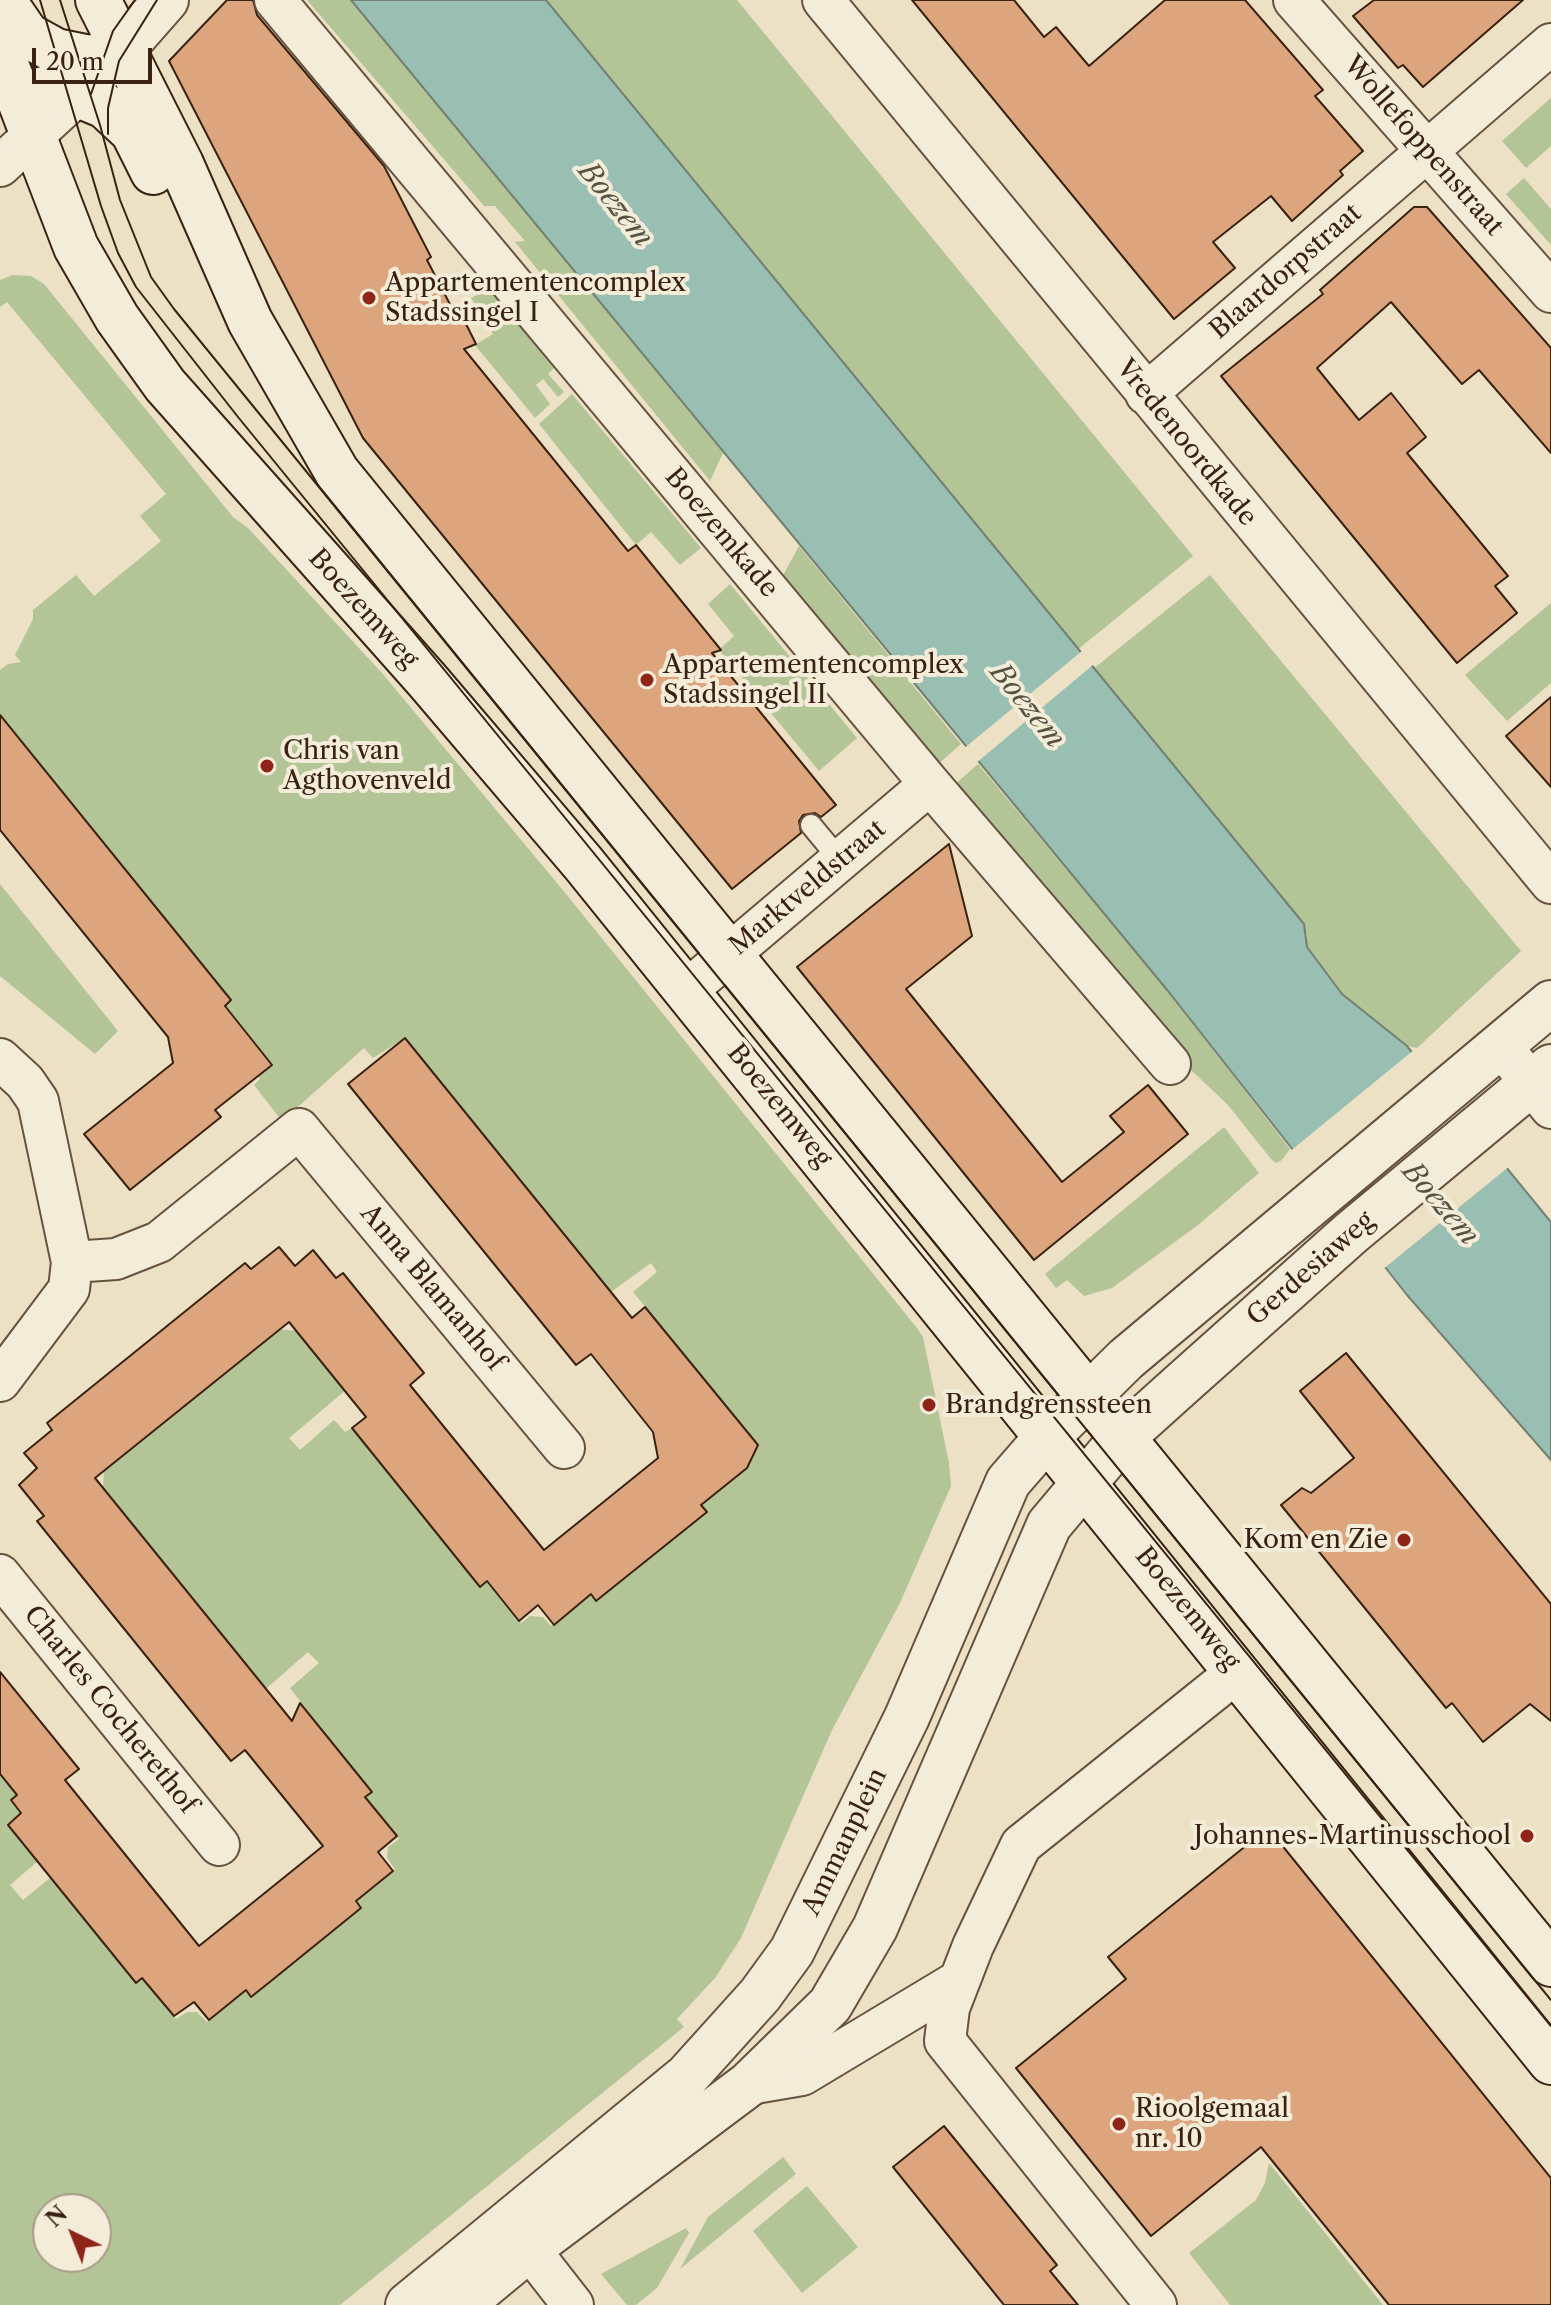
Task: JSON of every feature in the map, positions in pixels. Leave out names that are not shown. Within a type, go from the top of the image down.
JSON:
[{"type":"main road","points":[[3,0],[27,35],[56,51],[90,58],[123,49],[166,0]]},
{"type":"main road","points":[[98,0],[181,164],[250,321]]},
{"type":"main road","name":"Boezemweg","points":[[0,49],[18,115],[76,247],[117,318],[172,395],[427,680],[583,863],[1551,2062]]},
{"type":"main road","points":[[18,115],[44,89],[79,94],[105,106],[133,132],[174,214],[250,321],[337,472],[1551,1964]]},
{"type":"main road","name":"Gerdesiaweg","points":[[1088,1393],[1551,1003]]},
{"type":"main road","name":"Gerdesiaweg","points":[[1082,1482],[1123,1437],[1351,1233],[1479,1124],[1545,1086]]},
{"type":"main road","name":"Ammanplein","points":[[519,2235],[687,2076],[760,1995],[792,1951],[907,1717],[1008,1482],[1088,1393]]},
{"type":"main road","points":[[408,2305],[749,2084],[830,2005],[875,1928],[1027,1570],[1049,1525],[1082,1482]]},
{"type":"main road","points":[[461,2305],[519,2235]]},
{"type":"street","name":"Boezemkade","points":[[275,0],[930,784],[1170,1064]]},
{"type":"street","name":"Vredenoordkade","points":[[823,0],[1146,394],[1545,864]]},
{"type":"street","name":"Wollefoppenstraat","points":[[1294,0],[1551,292]]},
{"type":"street","name":"Blaardorpstraat","points":[[1146,394],[1426,150],[1459,127],[1551,44]]},
{"type":"street","points":[[79,94],[123,49]]},
{"type":"street","points":[[0,166],[18,115]]},
{"type":"street","name":"Marktveldstraat","points":[[686,991],[930,784]]},
{"type":"street","points":[[1502,1047],[1545,1086]]},
{"type":"street","points":[[0,1059],[25,1082],[38,1101],[73,1279],[69,1289],[0,1381]]},
{"type":"street","name":"Anna Blamanhof","points":[[72,1262],[116,1259],[159,1242],[299,1129],[564,1448]]},
{"type":"street","name":"Charles Cocherethof","points":[[0,1575],[219,1845]]},
{"type":"street","points":[[1156,2305],[945,2041],[949,2008],[966,1963],[1021,1845],[1237,1672]]},
{"type":"street","points":[[749,2084],[802,2075],[966,1963]]},
{"type":"street","points":[[519,2235],[573,2305]]},
{"type":"lane","points":[[811,825],[840,860]]},
{"type":"green space","points":[[307,0],[351,0],[723,453],[710,481],[515,242],[525,241],[495,206],[484,206]]},
{"type":"green space","points":[[546,0],[737,0],[1193,556],[1077,650]]},
{"type":"green space","points":[[1551,98],[1551,146],[1526,168],[1502,141]]},
{"type":"green space","points":[[1524,178],[1551,209],[1551,245],[1506,194]]},
{"type":"green space","points":[[13,275],[31,276],[44,284],[233,517],[248,528],[382,673],[562,889],[917,1328],[923,1337],[949,1463],[951,1486],[900,1603],[832,1730],[741,1938],[715,1978],[677,2019],[684,2027],[340,2305],[0,2305],[0,1774],[17,1795],[11,1800],[21,1813],[8,1825],[24,1845],[44,1856],[10,1885],[23,1900],[50,1878],[135,1982],[142,1978],[176,2019],[187,2012],[197,2012],[207,2022],[246,1990],[252,1997],[361,1908],[356,1901],[395,1869],[387,1858],[388,1847],[399,1839],[365,1797],[371,1791],[290,1688],[319,1663],[308,1652],[259,1695],[189,1595],[103,1488],[104,1470],[279,1329],[296,1331],[352,1385],[289,1438],[300,1450],[334,1420],[345,1432],[352,1428],[480,1586],[487,1581],[521,1623],[530,1616],[543,1617],[551,1626],[591,1594],[597,1600],[635,1570],[707,1512],[701,1505],[741,1473],[662,1327],[633,1292],[657,1272],[651,1263],[604,1297],[405,1038],[373,1058],[364,1048],[282,1121],[254,1085],[260,1079],[258,1076],[253,1080],[241,1065],[225,1006],[231,1000],[0,715],[0,670],[8,664],[21,662],[15,655],[33,619],[33,610],[76,575],[94,596],[161,541],[140,516],[166,494],[7,302],[0,307],[0,280]]},
{"type":"green space","points":[[490,289],[554,368],[548,374],[564,392],[558,397],[543,379],[536,385],[550,404],[535,418],[475,345],[493,334],[471,298]]},
{"type":"green space","points":[[572,394],[701,548],[680,565],[651,532],[636,545],[539,424]]},
{"type":"green space","points":[[799,546],[961,744],[936,766],[781,579]]},
{"type":"green space","points":[[1210,575],[1521,951],[1417,1048],[1407,1046],[1342,994],[1307,947],[1307,935],[1093,669]]},
{"type":"green space","points":[[730,584],[857,738],[819,771],[719,650],[734,636],[708,604]]},
{"type":"green space","points":[[1551,603],[1551,683],[1507,721],[1465,675]]},
{"type":"green space","points":[[978,764],[1168,991],[1290,1149],[1282,1160],[1276,1163],[1271,1159],[1227,1104],[1173,1053],[953,786]]},
{"type":"green space","points":[[0,884],[118,1031],[95,1054],[0,976]]},
{"type":"green space","points":[[1224,1127],[1259,1173],[1198,1225],[1112,1288],[1084,1296],[1067,1280],[1056,1288],[1045,1274]]},
{"type":"green space","points":[[783,2157],[796,2174],[680,2269],[708,2217]]},
{"type":"green space","points":[[1269,2163],[1383,2305],[1230,2305],[1189,2253],[1256,2200],[1265,2183]]},
{"type":"green space","points":[[807,2186],[858,2247],[802,2293],[753,2231]]},
{"type":"green space","points":[[686,2228],[689,2233],[657,2288],[636,2305],[627,2305],[601,2274]]},
{"type":"water","name":"Boezem","points":[[351,0],[546,0],[1304,924],[1307,947],[1342,994],[1407,1046],[1551,1222],[1551,1460],[1407,1295],[1168,991]]},
{"type":"pier","points":[[1082,651],[1094,664],[975,764],[962,750]]},
{"type":"pier","points":[[1415,1049],[1511,1165],[1382,1270],[1288,1153]]},
{"type":"building","points":[[227,0],[253,0],[257,15],[384,166],[431,257],[427,260],[455,314],[460,312],[476,344],[464,349],[628,551],[636,545],[721,650],[712,653],[836,805],[821,817],[815,813],[803,815],[799,821],[801,833],[732,889],[363,438],[169,61]]},
{"type":"building","points":[[912,0],[1014,0],[1044,37],[1056,27],[1089,66],[1165,0],[1245,0],[1323,90],[1315,96],[1363,151],[1340,171],[1343,175],[1292,221],[1271,196],[1213,242],[1235,268],[1174,319]]},
{"type":"building","points":[[1374,0],[1523,0],[1423,87],[1403,65],[1398,68],[1353,16]]},
{"type":"building","points":[[1414,207],[1427,207],[1551,348],[1551,453],[1479,370],[1462,384],[1391,302],[1317,368],[1359,420],[1391,393],[1426,437],[1407,453],[1508,576],[1495,586],[1517,613],[1457,663],[1221,376],[1323,294],[1320,290]]},
{"type":"building","points":[[1551,697],[1551,787],[1506,736]]},
{"type":"building","points":[[0,715],[231,1000],[225,1006],[272,1065],[215,1110],[221,1117],[130,1190],[84,1134],[173,1063],[168,1037],[0,830]]},
{"type":"building","points":[[949,844],[972,936],[906,989],[1062,1182],[1124,1132],[1110,1116],[1148,1085],[1188,1134],[1034,1260],[797,967]]},
{"type":"building","points":[[405,1038],[632,1318],[645,1307],[758,1445],[747,1468],[701,1505],[707,1512],[596,1601],[591,1594],[554,1625],[538,1605],[519,1621],[487,1581],[480,1587],[352,1428],[366,1417],[289,1322],[95,1478],[292,1721],[300,1703],[372,1792],[365,1797],[397,1836],[378,1852],[393,1871],[356,1901],[361,1908],[271,1981],[251,1997],[246,1990],[209,2020],[194,2002],[174,2016],[142,1978],[136,1983],[8,1825],[21,1813],[11,1800],[17,1795],[0,1774],[0,1672],[79,1769],[65,1780],[199,1946],[323,1846],[245,1750],[231,1761],[37,1521],[44,1516],[19,1485],[37,1468],[24,1453],[52,1430],[47,1423],[245,1263],[251,1269],[279,1247],[295,1266],[313,1250],[336,1278],[343,1273],[424,1373],[410,1385],[544,1550],[658,1458],[653,1432],[591,1354],[576,1365],[348,1084]]},
{"type":"building","name":"Kom en Zie","points":[[1346,1353],[1551,1604],[1551,1721],[1530,1704],[1483,1742],[1452,1703],[1446,1708],[1281,1505],[1302,1488],[1311,1493],[1354,1458],[1300,1391]]},
{"type":"building","points":[[1268,1828],[1551,2178],[1551,2305],[1389,2305],[1261,2147],[1151,2236],[1016,2068],[1126,1979],[1108,1957]]},
{"type":"building","points":[[944,2126],[1057,2265],[1050,2271],[1078,2305],[1004,2305],[893,2167]]},
{"type":"tram line","points":[[40,0],[101,206],[118,253],[136,287],[238,417],[1551,2026]]},
{"type":"tram line","points":[[60,0],[120,200],[151,277],[174,309],[1551,2000]]},
{"type":"tram line","points":[[91,94],[113,31],[135,0]]},
{"type":"tram line","points":[[108,134],[108,108],[119,61],[157,0]]},
{"type":"place","name":"Appartementencomplex Stadssingel I","points":[[369,298]]},
{"type":"place","name":"Appartementencomplex Stadssingel II","points":[[647,680]]},
{"type":"place","name":"Chris van Agthovenveld","points":[[267,766]]},
{"type":"place","name":"Brandgrenssteen","points":[[929,1405]]},
{"type":"place","name":"Kom en Zie","points":[[1404,1540]]},
{"type":"place","name":"Johannes-Martinusschool","points":[[1527,1836]]},
{"type":"place","name":"Rioolgemaal nr. 10","points":[[1119,2124]]}]
